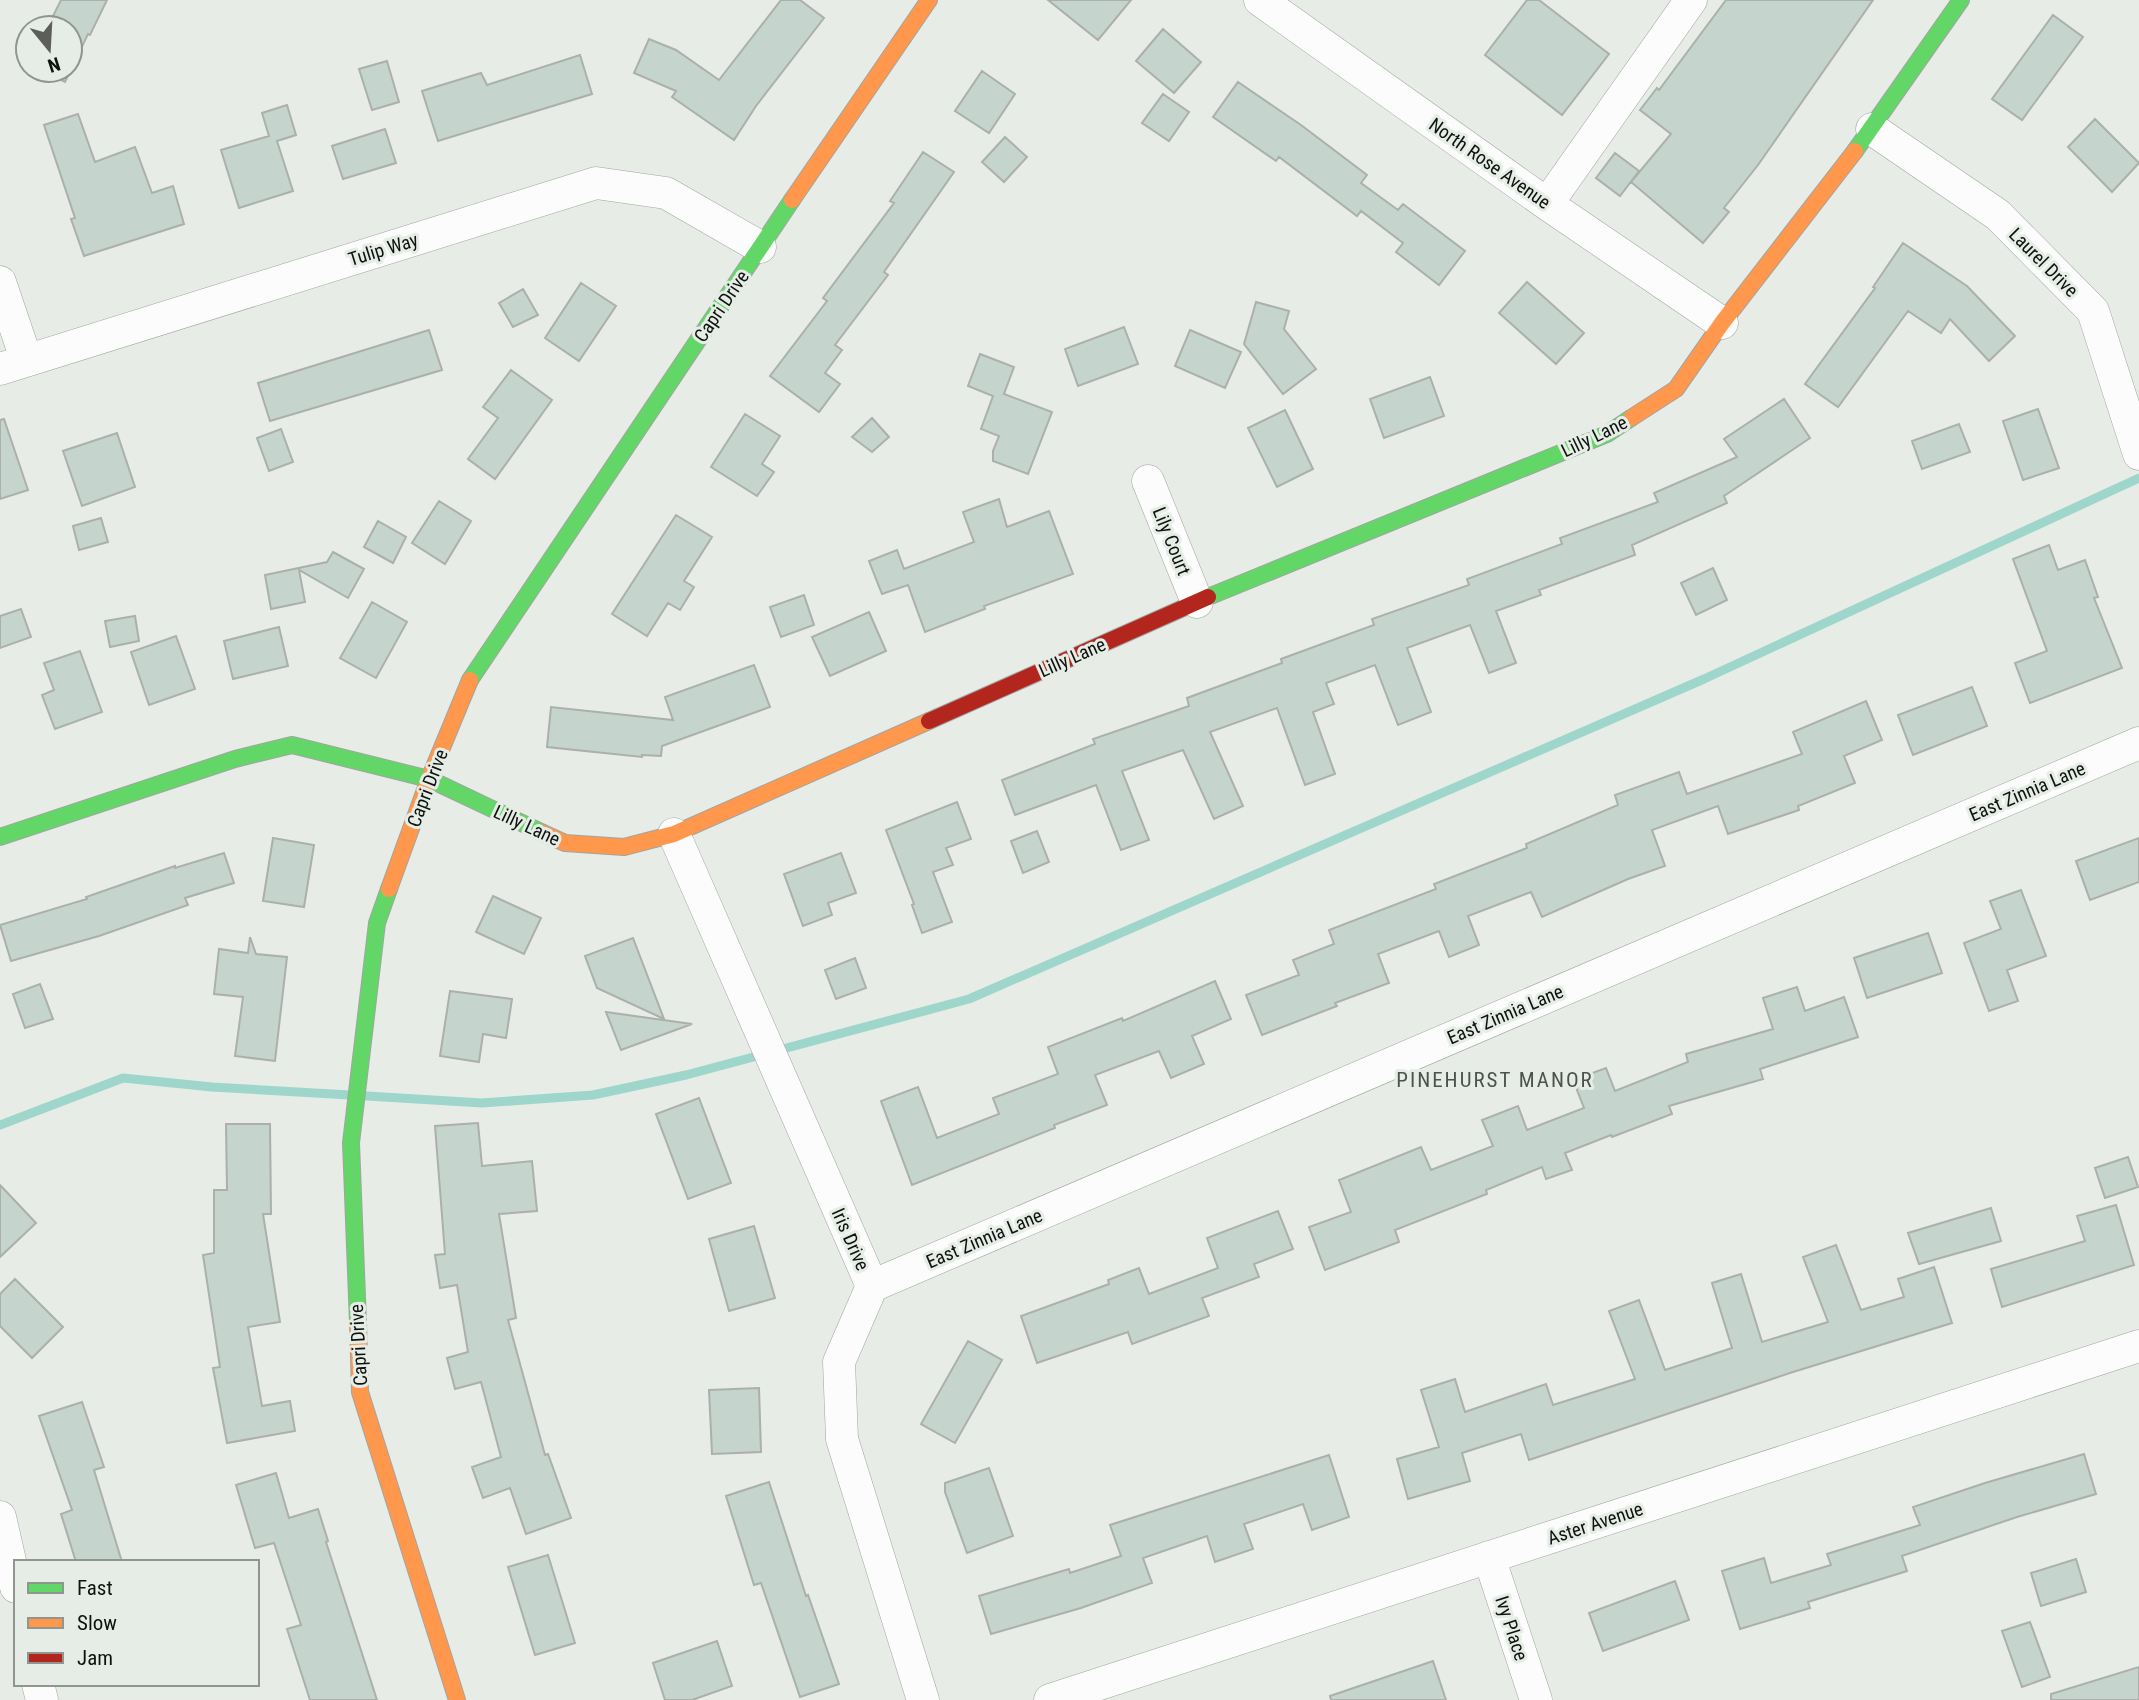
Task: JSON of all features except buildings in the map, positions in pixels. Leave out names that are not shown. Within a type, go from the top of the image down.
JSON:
[{"type":"street","name":"Capri Drive","points":[[457,1700],[360,1392],[351,1143],[377,923],[429,779],[468,683],[929,0]]},
{"type":"street","name":"North Rose Avenue","points":[[1260,0],[1547,204],[1722,323]]},
{"type":"street","points":[[1547,204],[1691,0]]},
{"type":"street","name":"Lilly Lane","points":[[0,838],[235,759],[292,745],[429,779],[565,843],[624,847],[674,834],[1197,602],[1607,434],[1676,389],[1722,323],[1871,129],[1961,0]]},
{"type":"street","name":"Laurel Drive","points":[[1871,129],[1998,215],[2093,311],[2136,445]]},
{"type":"street","name":"Tulip Way","points":[[13,364],[596,183],[666,193],[760,247]]},
{"type":"street","points":[[0,282],[13,364]]},
{"type":"street","name":"Lily Court","points":[[1148,481],[1197,602]]},
{"type":"street","name":"East Zinnia Lane","points":[[872,1286],[2139,743]]},
{"type":"street","name":"Iris Drive","points":[[674,834],[872,1286],[839,1362],[842,1439],[923,1700]]},
{"type":"street","name":"Aster Avenue","points":[[1050,1700],[2139,1346]]},
{"type":"street","points":[[0,1517],[14,1578]]},
{"type":"street","name":"Ivy Place","points":[[1489,1557],[1536,1700]]},
{"type":"waterway","points":[[367,1096],[482,1103],[593,1095],[686,1075],[969,999],[1704,679],[2139,478]]},
{"type":"waterway","points":[[0,1125],[123,1078],[212,1087],[350,1095]]},
{"type":"traffic: fast","points":[[1855,151],[1961,0]]},
{"type":"traffic: fast","points":[[470,680],[792,200]]},
{"type":"traffic: fast","points":[[1208,597],[1607,434],[1631,418]]},
{"type":"traffic: fast","points":[[0,837],[235,759],[292,745],[429,779],[543,833]]},
{"type":"traffic: fast","points":[[358,1323],[351,1143],[377,923],[389,889]]},
{"type":"traffic: slow","points":[[792,200],[929,0]]},
{"type":"traffic: slow","points":[[1631,418],[1676,389],[1722,323],[1855,151]]},
{"type":"traffic: slow","points":[[389,889],[429,779],[470,680]]},
{"type":"traffic: slow","points":[[543,833],[565,843],[624,847],[674,834],[929,721]]},
{"type":"traffic: slow","points":[[358,1323],[360,1392],[457,1700]]},
{"type":"traffic: jam","points":[[929,721],[1208,597]]},
{"type":"district","name":"PINEHURST MANOR","points":[[1495,1080]]}]
